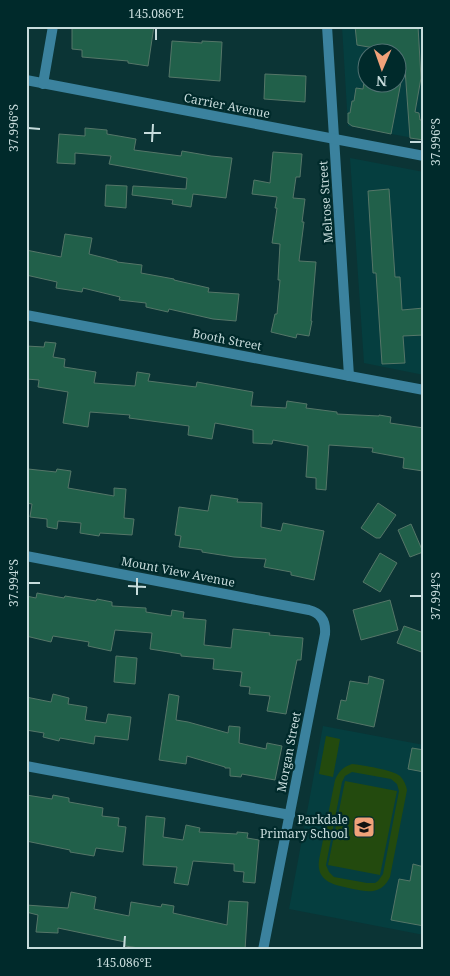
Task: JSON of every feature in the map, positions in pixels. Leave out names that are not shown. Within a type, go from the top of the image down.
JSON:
[{"type":"street","points":[[43,84],[53,26]]},
{"type":"street","name":"Melrose Street","points":[[327,26],[349,376]]},
{"type":"street","name":"Carrier Avenue","points":[[26,80],[424,156]]},
{"type":"street","name":"Booth Street","points":[[26,315],[424,390]]},
{"type":"street","name":"Mount View Avenue","points":[[26,556],[309,610],[315,612],[323,619]]},
{"type":"street","name":"Morgan Street","points":[[263,950],[325,634],[326,627],[323,619]]},
{"type":"street","points":[[26,766],[290,815]]},
{"type":"shaded area","points":[[342,26],[424,26],[424,140],[348,126]]},
{"type":"shaded area","points":[[350,158],[424,172],[424,375],[364,363]]},
{"type":"shaded area","name":"Parkdale Primary School","points":[[323,726],[424,745],[424,935],[289,909]]},
{"type":"green space","points":[[326,736],[340,739],[333,777],[319,774]]},
{"type":"green space","points":[[349,765],[370,767],[396,774],[403,779],[407,790],[390,877],[383,887],[374,891],[362,891],[328,882],[321,874],[319,868],[335,780],[338,774]],"holes":[[[352,772],[391,779],[397,784],[399,791],[383,874],[375,883],[334,877],[326,865],[342,782],[345,776]]]},
{"type":"green space","points":[[345,781],[397,791],[380,875],[328,865]]},
{"type":"building","points":[[72,26],[154,26],[148,66],[128,63],[128,61],[82,57],[82,50],[72,49]]},
{"type":"building","points":[[355,26],[418,26],[421,78],[415,112],[419,113],[420,120],[424,120],[424,140],[410,138],[407,92],[408,42],[358,42],[357,45]]},
{"type":"building","points":[[172,41],[222,42],[220,81],[169,77]]},
{"type":"building","points":[[265,74],[306,76],[305,102],[264,99]]},
{"type":"building","points":[[356,88],[358,88],[358,92],[399,92],[391,134],[352,126],[348,123],[348,113],[350,113],[352,101],[354,101]]},
{"type":"building","points":[[85,128],[107,130],[107,134],[136,139],[134,150],[181,156],[182,151],[232,158],[226,198],[193,194],[191,207],[172,204],[173,200],[132,195],[133,186],[186,189],[187,178],[109,164],[111,156],[75,153],[75,164],[57,163],[59,134],[85,136]]},
{"type":"building","points":[[273,152],[302,154],[300,177],[296,177],[293,198],[305,199],[299,261],[316,262],[312,321],[309,336],[297,334],[296,338],[271,332],[275,314],[277,314],[280,280],[278,280],[280,244],[272,243],[277,197],[252,194],[254,180],[270,183]]},
{"type":"building","points":[[106,185],[127,186],[126,208],[105,206]]},
{"type":"building","points":[[389,189],[395,277],[400,277],[402,310],[424,308],[424,335],[403,336],[405,363],[382,364],[376,273],[373,273],[368,191]]},
{"type":"building","points":[[65,234],[92,238],[89,254],[117,262],[142,265],[141,273],[209,288],[208,292],[239,294],[236,321],[213,319],[169,309],[168,312],[146,307],[146,303],[119,300],[120,297],[83,288],[82,292],[56,288],[57,282],[26,275],[26,250],[61,257]]},
{"type":"building","points":[[45,342],[56,343],[53,357],[65,359],[64,367],[96,372],[94,383],[135,386],[137,372],[150,374],[148,381],[196,387],[197,382],[253,392],[251,406],[286,408],[287,401],[307,404],[306,408],[337,412],[337,414],[391,417],[390,423],[424,428],[423,471],[403,468],[404,458],[372,452],[373,448],[329,445],[326,490],[316,489],[316,478],[306,477],[308,446],[273,440],[272,444],[253,443],[253,430],[215,423],[212,439],[188,435],[189,426],[129,418],[130,415],[90,412],[88,427],[63,423],[68,392],[38,387],[39,380],[26,379],[26,346],[44,347]]},
{"type":"building","points":[[28,469],[56,472],[57,469],[71,471],[68,488],[114,496],[114,488],[126,489],[124,518],[134,519],[132,535],[100,533],[99,536],[80,533],[81,523],[58,521],[57,529],[47,527],[47,519],[30,517],[32,504],[26,503]]},
{"type":"building","points":[[211,495],[238,499],[237,502],[262,503],[261,527],[281,531],[283,523],[324,531],[314,580],[291,575],[291,572],[264,567],[266,559],[234,557],[179,547],[181,536],[175,535],[179,507],[208,511]]},
{"type":"building","points":[[378,503],[396,515],[380,538],[376,538],[361,528]]},
{"type":"building","points":[[411,524],[423,552],[410,557],[398,530]]},
{"type":"building","points":[[380,553],[397,563],[380,592],[363,582]]},
{"type":"building","points":[[37,593],[64,598],[65,596],[96,601],[97,599],[112,602],[112,606],[146,608],[146,612],[171,616],[172,610],[184,612],[183,618],[206,620],[204,645],[231,648],[233,629],[303,638],[301,660],[297,660],[286,714],[267,711],[270,696],[249,694],[250,687],[240,686],[242,672],[213,669],[214,659],[181,656],[181,654],[150,649],[152,633],[115,630],[111,651],[88,646],[89,642],[53,636],[51,642],[26,636],[26,596],[36,598]]},
{"type":"building","points":[[390,600],[398,630],[361,640],[353,610]]},
{"type":"building","points":[[404,626],[424,633],[424,653],[397,643]]},
{"type":"building","points":[[116,656],[137,658],[135,684],[114,682]]},
{"type":"building","points":[[369,676],[384,680],[374,727],[337,719],[341,700],[346,701],[350,681],[368,684]]},
{"type":"building","points":[[53,694],[69,698],[68,704],[87,707],[85,720],[106,723],[108,714],[131,717],[128,740],[95,736],[94,744],[60,738],[59,741],[43,737],[44,733],[26,730],[26,697],[51,702]]},
{"type":"building","points":[[169,694],[179,696],[176,720],[228,733],[229,726],[240,727],[239,743],[266,749],[267,743],[282,746],[275,780],[242,774],[241,777],[230,776],[230,768],[187,756],[186,764],[159,760]]},
{"type":"building","points":[[412,748],[424,750],[424,772],[408,769]]},
{"type":"building","points":[[26,795],[52,799],[53,795],[69,798],[69,802],[103,808],[102,816],[119,818],[118,826],[126,827],[123,852],[96,848],[94,856],[26,841]]},
{"type":"building","points":[[146,816],[165,818],[163,837],[183,840],[186,825],[200,828],[199,832],[248,833],[247,838],[259,840],[255,883],[243,882],[244,872],[234,871],[234,864],[193,861],[188,885],[174,883],[177,867],[143,865]]},
{"type":"building","points":[[413,864],[424,867],[424,926],[391,920],[399,879],[410,881]]},
{"type":"building","points":[[71,892],[96,897],[94,909],[129,916],[131,902],[161,907],[162,904],[174,906],[173,913],[227,925],[229,901],[248,902],[245,950],[166,950],[151,948],[151,950],[138,950],[139,948],[125,946],[125,942],[58,928],[58,933],[36,932],[38,915],[26,912],[26,905],[68,908]]},
{"type":"place","name":"Parkdale Primary School","points":[[364,827]]}]
